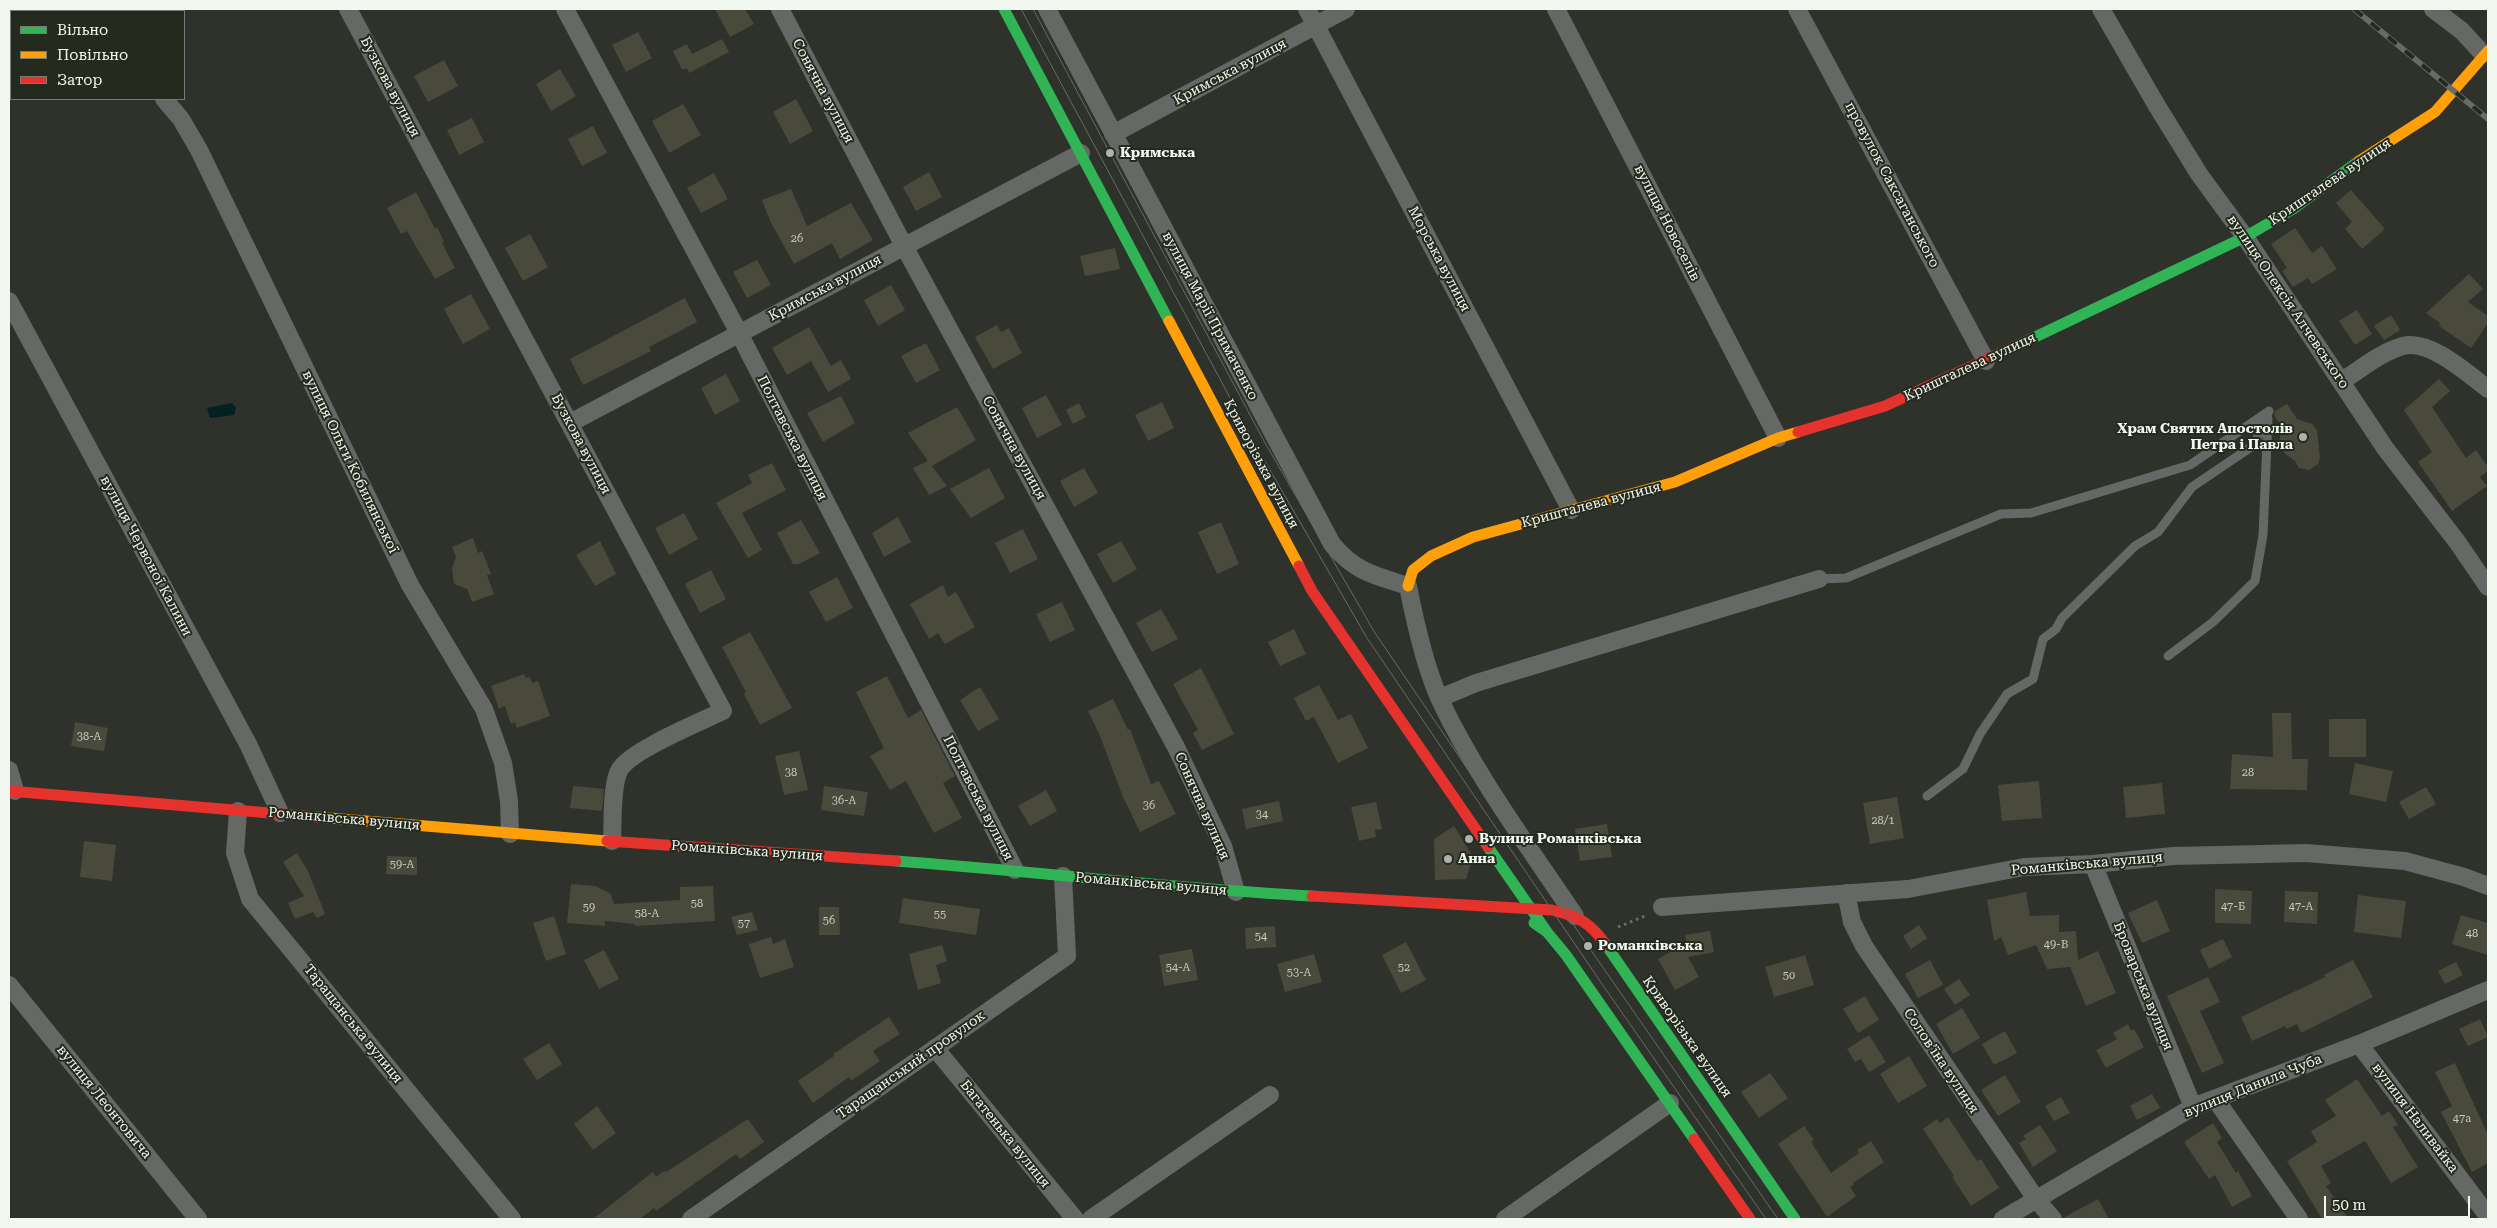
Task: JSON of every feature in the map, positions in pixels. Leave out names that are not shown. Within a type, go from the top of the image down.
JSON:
[{"type":"main road","name":"Криворізька вулиця","points":[[1004,9],[1312,591],[1530,909],[1566,955],[1750,1219]]},
{"type":"main road","name":"Кришталева вулиця","points":[[1408,586],[1413,570],[1431,556],[1472,536],[1675,482],[1778,438],[1885,406],[1986,361],[2245,237],[2293,209],[2377,148],[2435,112],[2486,53]]},
{"type":"main road","name":"Романківська вулиця","points":[[12,791],[510,834],[1015,870],[1236,892],[1486,905]]},
{"type":"main road","name":"Криворізька вулиця","points":[[1486,905],[1552,910],[1575,916],[1587,922],[1600,936],[1795,1219]]},
{"type":"main road","name":"Криворізька вулиця","points":[[1486,905],[1526,917],[1547,932]]},
{"type":"street","name":"Бузкова вулиця","points":[[348,9],[723,711],[641,751],[620,769],[613,796],[612,841]]},
{"type":"street","name":"Полтавська вулиця","points":[[565,9],[739,333],[1015,870]]},
{"type":"street","name":"Сонячна вулиця","points":[[780,9],[904,246],[1176,747],[1223,846],[1236,892]]},
{"type":"street","name":"вулиця Марії Примаченко","points":[[1047,9],[1332,544],[1346,561],[1368,573],[1408,586]]},
{"type":"street","name":"Морська вулиця","points":[[1307,9],[1571,510]]},
{"type":"street","name":"Кримська вулиця","points":[[1113,134],[1346,9]]},
{"type":"street","name":"вулиця Новоселів","points":[[1556,9],[1778,438]]},
{"type":"street","name":"провулок Саксаганського","points":[[1798,9],[1986,361]]},
{"type":"street","name":"вулиця Олексія Алчевського","points":[[2101,9],[2156,106],[2194,165],[2245,237],[2385,448],[2458,543],[2488,587]]},
{"type":"street","points":[[2433,9],[2462,31],[2486,53]]},
{"type":"street","name":"вулиця Ольги Кобилянської","points":[[165,100],[181,119],[199,150],[410,586],[484,709],[503,763],[509,801],[510,834]]},
{"type":"street","name":"Кримська вулиця","points":[[570,423],[1080,153]]},
{"type":"street","name":"вулиця Червоної Калини","points":[[9,301],[243,735],[280,813]]},
{"type":"street","points":[[2342,381],[2384,355],[2405,346],[2422,347],[2446,358],[2488,389]]},
{"type":"street","points":[[1440,698],[1476,683],[1819,579]]},
{"type":"street","points":[[1408,586],[1415,622],[1440,698],[1480,772],[1575,916]]},
{"type":"street","points":[[9,770],[12,791]]},
{"type":"street","name":"Таращанська вулиця","points":[[238,811],[235,853],[250,899],[512,1219]]},
{"type":"street","name":"Романківська вулиця","points":[[1662,907],[1908,889],[2024,867],[2093,864],[2173,856],[2306,853],[2405,862],[2464,877],[2488,886]]},
{"type":"street","name":"Броварська вулиця","points":[[2093,864],[2193,1107]]},
{"type":"street","name":"Таращанський провулок","points":[[691,1219],[1067,956],[1063,876]]},
{"type":"street","name":"Соловʼїна вулиця","points":[[1846,893],[1852,922],[1864,946],[2036,1199],[2053,1219]]},
{"type":"street","name":"вулиця Леонтовича","points":[[9,985],[198,1219]]},
{"type":"street","name":"вулиця Данила Чуба","points":[[2003,1219],[2193,1107],[2216,1100],[2359,1044],[2488,990]]},
{"type":"street","name":"вулиця Наливайка","points":[[2359,1044],[2488,1216]]},
{"type":"street","name":"Багатенька вулиця","points":[[935,1048],[1075,1219]]},
{"type":"street","points":[[1091,1219],[1270,1095]]},
{"type":"street","points":[[2216,1100],[2299,1219]]},
{"type":"street","points":[[1505,1219],[1670,1103]]},
{"type":"lane","points":[[1819,579],[1846,578],[2001,514],[2031,513],[2190,465],[2269,411]]},
{"type":"lane","points":[[2168,656],[2213,622],[2255,582],[2263,535],[2269,411]]},
{"type":"lane","points":[[1927,796],[1963,768],[1980,734],[2007,694],[2033,679],[2043,639],[2056,629],[2062,618],[2135,546],[2158,532],[2192,487],[2254,445],[2269,411]]},
{"type":"path","points":[[1600,936],[1662,907]]},
{"type":"water","points":[[232,403],[236,408],[234,415],[210,418],[207,408]]},
{"type":"building","points":[[715,9],[745,9],[754,24],[730,37]]},
{"type":"building","points":[[638,32],[652,58],[626,72],[612,45]]},
{"type":"building","points":[[722,39],[729,52],[689,73],[687,68],[682,70],[673,51],[687,44],[692,54]]},
{"type":"building","points":[[444,60],[458,86],[428,102],[414,76]]},
{"type":"building","points":[[560,69],[576,96],[551,111],[536,84]]},
{"type":"building","points":[[796,99],[813,131],[790,144],[773,112]]},
{"type":"building","points":[[683,104],[701,135],[669,153],[652,121]]},
{"type":"building","points":[[472,118],[484,142],[459,155],[447,130]]},
{"type":"building","points":[[593,126],[607,153],[582,166],[568,139]]},
{"type":"building","points":[[929,172],[942,197],[916,211],[903,187]]},
{"type":"building","points":[[714,173],[728,199],[701,213],[687,188]]},
{"type":"building","points":[[791,189],[807,226],[851,203],[873,240],[840,259],[832,243],[794,264],[770,221],[762,200]]},
{"type":"building","points":[[2351,190],[2385,229],[2362,249],[2345,229],[2352,222],[2336,203]]},
{"type":"building","points":[[416,192],[435,229],[437,227],[444,242],[442,243],[455,268],[435,279],[407,231],[401,234],[387,208]]},
{"type":"building","points":[[2295,228],[2312,253],[2322,246],[2337,269],[2312,284],[2308,278],[2293,287],[2282,271],[2287,268],[2271,244]]},
{"type":"building","points":[[530,234],[548,267],[523,281],[505,248]]},
{"type":"building","points":[[1115,248],[1120,269],[1085,276],[1080,256]]},
{"type":"building","points":[[757,260],[771,285],[747,298],[733,272]]},
{"type":"building","points":[[2469,274],[2483,289],[2468,302],[2488,316],[2488,323],[2471,348],[2439,326],[2440,323],[2426,313]]},
{"type":"building","points":[[891,285],[905,310],[878,326],[864,300]]},
{"type":"building","points":[[471,294],[490,329],[463,344],[444,309]]},
{"type":"building","points":[[685,298],[697,322],[649,347],[651,351],[583,385],[570,359]]},
{"type":"building","points":[[2357,310],[2372,334],[2355,345],[2339,321]]},
{"type":"building","points":[[2391,315],[2400,330],[2384,340],[2374,326]]},
{"type":"building","points":[[997,325],[1001,332],[1009,328],[1022,353],[993,369],[975,337]]},
{"type":"building","points":[[809,327],[831,366],[841,360],[851,379],[828,392],[811,361],[787,375],[772,348]]},
{"type":"building","points":[[926,343],[940,370],[916,383],[901,356]]},
{"type":"building","points":[[726,374],[740,401],[715,415],[701,388]]},
{"type":"building","points":[[2439,379],[2450,391],[2432,407],[2466,458],[2476,450],[2488,467],[2488,471],[2480,477],[2487,486],[2452,511],[2418,462],[2432,452],[2404,410]]},
{"type":"building","points":[[1046,395],[1062,425],[1037,438],[1022,408]]},
{"type":"building","points":[[841,396],[855,423],[823,442],[807,413]]},
{"type":"building","points":[[1162,402],[1174,428],[1148,441],[1135,415]]},
{"type":"building","points":[[1079,403],[1086,417],[1073,424],[1066,410]]},
{"type":"building","points":[[2287,404],[2297,419],[2312,424],[2317,430],[2320,458],[2318,464],[2309,470],[2299,468],[2295,461],[2285,454],[2279,442],[2282,428],[2274,415],[2275,411]]},
{"type":"building","points":[[957,407],[976,440],[932,466],[947,486],[929,495],[913,468],[928,461],[908,433]]},
{"type":"building","points":[[772,463],[786,490],[742,513],[762,550],[748,558],[716,503],[752,483],[748,475]]},
{"type":"building","points":[[989,468],[1005,498],[971,518],[950,489]]},
{"type":"building","points":[[1084,468],[1098,493],[1074,507],[1060,481]]},
{"type":"building","points":[[684,513],[698,539],[669,555],[655,528]]},
{"type":"building","points":[[898,517],[911,542],[884,557],[872,533]]},
{"type":"building","points":[[801,520],[820,553],[799,564],[793,564],[777,533]]},
{"type":"building","points":[[1221,522],[1239,564],[1217,574],[1198,532]]},
{"type":"building","points":[[1023,529],[1038,559],[1010,573],[995,543]]},
{"type":"building","points":[[473,538],[478,553],[482,551],[491,574],[487,575],[494,594],[472,602],[467,589],[454,584],[452,568],[456,557],[452,547]]},
{"type":"building","points":[[600,541],[616,574],[595,586],[576,555]]},
{"type":"building","points":[[1121,541],[1137,569],[1113,583],[1097,554]]},
{"type":"building","points":[[711,570],[726,599],[700,613],[685,584]]},
{"type":"building","points":[[837,577],[853,608],[826,622],[809,592]]},
{"type":"building","points":[[943,585],[948,597],[956,592],[975,627],[945,644],[938,633],[929,639],[910,604]]},
{"type":"building","points":[[1062,602],[1075,630],[1050,642],[1036,614]]},
{"type":"building","points":[[1161,609],[1178,639],[1152,652],[1136,623]]},
{"type":"building","points":[[1294,629],[1306,654],[1280,666],[1268,642]]},
{"type":"building","points":[[750,632],[792,708],[760,725],[744,694],[746,692],[722,647]]},
{"type":"building","points":[[1201,668],[1234,734],[1202,750],[1193,733],[1198,730],[1173,684]]},
{"type":"building","points":[[524,674],[526,678],[530,677],[532,683],[538,681],[550,716],[517,728],[515,722],[511,724],[505,706],[499,709],[491,686]]},
{"type":"building","points":[[887,676],[908,718],[921,710],[955,776],[943,783],[962,818],[934,833],[906,781],[890,790],[870,756],[884,748],[856,692]]},
{"type":"building","points":[[1319,685],[1338,720],[1351,714],[1368,748],[1338,763],[1314,717],[1306,721],[1294,698]]},
{"type":"building","points":[[980,687],[999,719],[978,731],[960,700]]},
{"type":"building","points":[[1113,699],[1128,730],[1130,729],[1151,784],[1159,781],[1176,814],[1140,832],[1123,797],[1100,736],[1088,711]]},
{"type":"building","points":[[2272,713],[2291,713],[2292,759],[2308,759],[2307,790],[2230,789],[2232,754],[2273,757]]},
{"type":"building","points":[[2329,719],[2366,719],[2366,757],[2329,757]]},
{"type":"building","points":[[75,722],[108,728],[104,751],[71,746]]},
{"type":"building","points":[[799,751],[808,790],[784,795],[775,756]]},
{"type":"building","points":[[2355,763],[2393,771],[2386,802],[2349,794]]},
{"type":"building","points":[[2039,781],[2042,818],[2002,821],[1998,785]]},
{"type":"building","points":[[2162,783],[2165,814],[2126,818],[2123,787]]},
{"type":"building","points":[[573,786],[604,789],[602,811],[570,808]]},
{"type":"building","points":[[824,786],[868,792],[864,816],[821,810]]},
{"type":"building","points":[[2426,787],[2436,804],[2409,819],[2399,802]]},
{"type":"building","points":[[1046,790],[1057,811],[1030,826],[1018,806]]},
{"type":"building","points":[[1897,797],[1904,838],[1870,844],[1863,803]]},
{"type":"building","points":[[1279,801],[1283,821],[1246,829],[1242,809]]},
{"type":"building","points":[[1376,802],[1382,829],[1375,830],[1376,837],[1359,841],[1351,807]]},
{"type":"building","points":[[1607,824],[1612,857],[1580,861],[1575,829]]},
{"type":"building","points":[[1454,826],[1473,857],[1466,879],[1435,880],[1434,839]]},
{"type":"building","points":[[84,841],[116,845],[112,881],[80,877]]},
{"type":"building","points":[[297,853],[308,871],[325,914],[317,918],[313,912],[295,919],[288,903],[304,896],[283,862]]},
{"type":"building","points":[[387,856],[417,857],[417,875],[386,874]]},
{"type":"building","points":[[571,884],[595,886],[610,893],[614,904],[680,900],[680,887],[713,886],[715,921],[635,926],[635,924],[605,921],[605,926],[567,923]]},
{"type":"building","points":[[2215,889],[2252,891],[2251,924],[2215,923]]},
{"type":"building","points":[[2285,891],[2318,892],[2317,924],[2284,922]]},
{"type":"building","points":[[2026,892],[2030,916],[2059,915],[2059,932],[2076,931],[2078,960],[2098,951],[2116,993],[2086,1006],[2070,967],[2047,969],[2036,945],[2008,955],[2001,937],[1994,941],[1987,900]]},
{"type":"building","points":[[2358,895],[2406,901],[2401,938],[2354,932]]},
{"type":"building","points":[[903,898],[980,909],[976,935],[899,923]]},
{"type":"building","points":[[2157,900],[2170,931],[2142,943],[2128,913]]},
{"type":"building","points":[[819,907],[839,907],[840,935],[819,935]]},
{"type":"building","points":[[752,912],[758,930],[737,935],[731,917]]},
{"type":"building","points":[[2461,915],[2488,923],[2488,955],[2452,944]]},
{"type":"building","points":[[554,916],[566,954],[546,961],[533,923]]},
{"type":"building","points":[[1919,925],[1927,938],[1911,949],[1903,936]]},
{"type":"building","points":[[1275,926],[1276,947],[1246,949],[1245,928]]},
{"type":"building","points":[[1710,931],[1714,952],[1688,957],[1699,977],[1675,990],[1658,959],[1687,943],[1685,935]]},
{"type":"building","points":[[771,937],[773,944],[785,939],[794,967],[760,978],[749,944]]},
{"type":"building","points":[[2223,939],[2232,957],[2209,969],[2200,950]]},
{"type":"building","points":[[1406,942],[1426,980],[1401,993],[1382,955]]},
{"type":"building","points":[[942,945],[947,961],[936,965],[941,983],[918,990],[909,954]]},
{"type":"building","points":[[1192,949],[1198,980],[1164,986],[1159,955]]},
{"type":"building","points":[[604,950],[619,979],[599,989],[584,960]]},
{"type":"building","points":[[1314,954],[1322,982],[1285,992],[1277,964]]},
{"type":"building","points":[[1805,955],[1814,985],[1774,997],[1765,967]]},
{"type":"building","points":[[1930,960],[1943,985],[1918,998],[1905,974]]},
{"type":"building","points":[[2353,960],[2373,997],[2301,1033],[2297,1024],[2287,1029],[2285,1026],[2252,1041],[2241,1017],[2325,977],[2324,975]]},
{"type":"building","points":[[2456,962],[2463,975],[2445,984],[2438,971]]},
{"type":"building","points":[[2208,977],[2220,1002],[2200,1011],[2224,1063],[2202,1073],[2167,996]]},
{"type":"building","points":[[1959,979],[1970,995],[1955,1005],[1944,989]]},
{"type":"building","points":[[1865,996],[1879,1020],[1858,1033],[1843,1009]]},
{"type":"building","points":[[1962,1008],[1980,1038],[1953,1054],[1936,1024]]},
{"type":"building","points":[[889,1017],[900,1034],[873,1051],[880,1061],[851,1081],[849,1077],[813,1103],[798,1081],[834,1056],[833,1054]]},
{"type":"building","points":[[2480,1019],[2488,1037],[2468,1046],[2459,1029]]},
{"type":"building","points":[[2128,1024],[2131,1030],[2134,1029],[2144,1047],[2106,1068],[2096,1050],[2117,1039],[2113,1033]]},
{"type":"building","points":[[2005,1031],[2017,1053],[1994,1065],[1982,1044]]},
{"type":"building","points":[[1869,1035],[1886,1062],[1869,1072],[1861,1059],[1855,1062],[1847,1049]]},
{"type":"building","points":[[549,1043],[562,1064],[537,1080],[523,1059]]},
{"type":"building","points":[[1909,1056],[1927,1086],[1898,1103],[1880,1074]]},
{"type":"building","points":[[2455,1063],[2488,1135],[2488,1163],[2472,1172],[2441,1112],[2452,1106],[2435,1072]]},
{"type":"building","points":[[1770,1073],[1788,1098],[1759,1118],[1741,1092]]},
{"type":"building","points":[[2005,1075],[2021,1102],[1998,1116],[1981,1090]]},
{"type":"building","points":[[2357,1079],[2382,1116],[2389,1111],[2398,1125],[2393,1127],[2418,1167],[2391,1183],[2365,1141],[2321,1166],[2331,1183],[2326,1186],[2349,1219],[2322,1219],[2287,1161],[2317,1142],[2311,1131],[2336,1116],[2325,1100]]},
{"type":"building","points":[[2152,1094],[2160,1108],[2137,1120],[2130,1106]]},
{"type":"building","points":[[2061,1097],[2070,1113],[2054,1121],[2045,1106]]},
{"type":"building","points":[[597,1106],[616,1133],[593,1150],[574,1124]]},
{"type":"building","points":[[1948,1117],[1977,1161],[1981,1159],[1999,1188],[1971,1206],[1923,1129],[1937,1119],[1940,1123]]},
{"type":"building","points":[[748,1119],[764,1142],[740,1159],[736,1154],[656,1211],[654,1208],[640,1219],[593,1219],[653,1172],[656,1177],[664,1171],[666,1172]]},
{"type":"building","points":[[2213,1123],[2222,1138],[2217,1142],[2236,1173],[2238,1171],[2252,1196],[2232,1207],[2215,1175],[2209,1179],[2184,1142]]},
{"type":"building","points":[[2040,1125],[2057,1151],[2033,1167],[2019,1143],[2026,1139],[2023,1136]]},
{"type":"building","points":[[1804,1126],[1814,1140],[1811,1142],[1831,1173],[1859,1153],[1857,1150],[1871,1141],[1884,1162],[1853,1183],[1854,1185],[1850,1187],[1856,1196],[1827,1217],[1778,1144]]},
{"type":"building","points":[[2098,1199],[2109,1219],[2063,1219],[2063,1218]]},
{"type":"tram line","points":[[1021,9],[1256,446],[1367,638],[1602,984],[1766,1219]]},
{"type":"tram line","points":[[1033,9],[1264,441],[1375,633],[1588,946],[1778,1219]]},
{"type":"railway","points":[[2354,9],[2488,119]]},
{"type":"traffic: fast","points":[[1004,9],[1169,321]]},
{"type":"traffic: fast","points":[[2031,339],[2245,237],[2293,209],[2359,161]]},
{"type":"traffic: fast","points":[[1488,847],[1547,932]]},
{"type":"traffic: fast","points":[[896,861],[1208,889],[1312,896]]},
{"type":"traffic: fast","points":[[1534,923],[1547,932],[1566,955],[1694,1139]]},
{"type":"traffic: fast","points":[[1606,945],[1795,1219]]},
{"type":"traffic: slow","points":[[2359,161],[2435,112],[2488,51]]},
{"type":"traffic: slow","points":[[1169,321],[1299,566]]},
{"type":"traffic: slow","points":[[1408,586],[1413,570],[1431,556],[1473,537],[1675,482],[1778,438],[1798,432]]},
{"type":"traffic: slow","points":[[317,817],[607,841]]},
{"type":"traffic: jam","points":[[1798,432],[1885,406],[2031,339]]},
{"type":"traffic: jam","points":[[1299,566],[1312,591],[1488,847]]},
{"type":"traffic: jam","points":[[9,791],[317,817]]},
{"type":"traffic: jam","points":[[607,841],[896,861]]},
{"type":"traffic: jam","points":[[1312,896],[1552,910],[1577,918],[1595,931],[1606,945]]},
{"type":"traffic: jam","points":[[1694,1139],[1750,1219]]},
{"type":"place","name":"Кримська","points":[[1110,153]]},
{"type":"place","name":"Храм Святих Апостолів Петра і Павла","points":[[2303,437]]},
{"type":"place","name":"Вулиця Романківська","points":[[1469,839]]},
{"type":"place","name":"Анна","points":[[1448,859]]},
{"type":"place","name":"Романківська","points":[[1588,946]]}]
